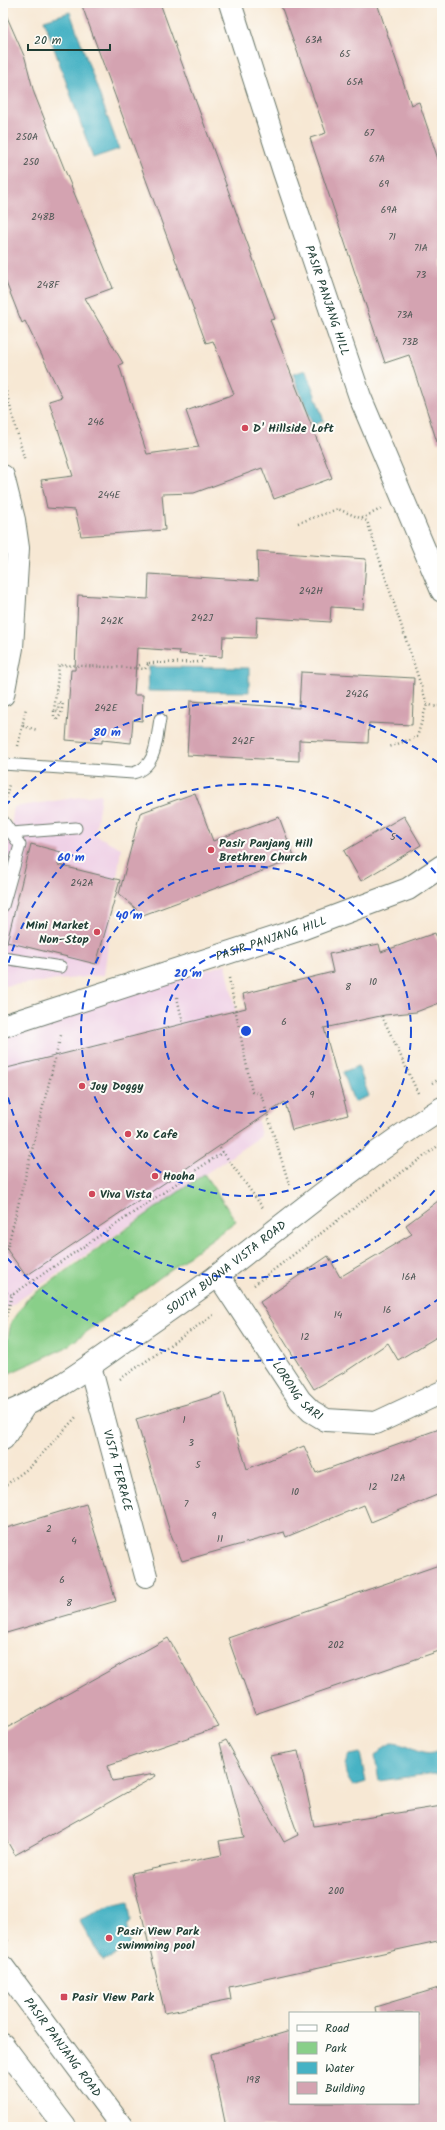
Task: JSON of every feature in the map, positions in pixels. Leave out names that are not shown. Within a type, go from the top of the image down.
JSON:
[{"type":"main road","name":"PASIR PANJANG HILL","points":[[230,3],[284,172],[360,397],[442,591]]},
{"type":"main road","points":[[3,476],[14,520],[18,548],[12,648],[3,695]]},
{"type":"main road","name":"PASIR PANJANG HILL","points":[[3,1026],[323,921],[403,891],[442,866]]},
{"type":"main road","name":"SOUTH BUONA VISTA ROAD","points":[[3,1415],[24,1407],[90,1366],[218,1275],[265,1237],[409,1129],[442,1108]]},
{"type":"main road","name":"LORONG SARI","points":[[218,1275],[300,1400],[311,1411],[326,1420],[376,1423],[442,1392]]},
{"type":"main road","name":"VISTA TERRACE","points":[[90,1366],[146,1576]]},
{"type":"main road","points":[[3,1439],[24,1407]]},
{"type":"main road","name":"PASIR PANJANG ROAD","points":[[3,1967],[122,2127]]},
{"type":"main road","points":[[3,2045],[65,2127]]},
{"type":"lane","points":[[3,764],[125,772],[140,771],[150,763],[153,757],[160,719]]},
{"type":"lane","points":[[3,821],[20,845],[3,906]]},
{"type":"lane","points":[[11,833],[76,828]]},
{"type":"lane","points":[[3,958],[61,967]]},
{"type":"path","points":[[298,523],[338,509],[367,521],[426,704],[417,737],[390,747]]},
{"type":"path","points":[[362,518],[376,510]]},
{"type":"path","points":[[145,664],[203,662],[204,656]]},
{"type":"path","points":[[54,711],[58,711],[59,702],[62,703],[61,714],[56,721],[54,711],[59,665],[145,669],[149,663]]},
{"type":"path","points":[[133,668],[140,665]]},
{"type":"path","points":[[426,704],[436,707],[442,705]]},
{"type":"path","points":[[23,726],[37,730]]},
{"type":"path","points":[[227,972],[252,1092],[261,1094],[290,1188]]},
{"type":"path","points":[[440,1003],[442,1010]]},
{"type":"path","points":[[3,1265],[68,1005]]},
{"type":"path","points":[[382,1016],[418,1093]]},
{"type":"path","points":[[220,1148],[263,1210]]},
{"type":"path","points":[[3,1328],[12,1295],[223,1152]]},
{"type":"path","points":[[3,1292],[12,1295]]},
{"type":"path","points":[[3,1934],[6,1939]]},
{"type":"shaded area","points":[[101,794],[95,835],[121,848],[104,975],[3,986],[3,877],[14,807]]},
{"type":"shaded area","points":[[226,964],[261,1136],[3,1311],[3,1033]]},
{"type":"green space","points":[[204,1174],[236,1221],[65,1348],[3,1376],[3,1365],[11,1322],[28,1298]]},
{"type":"water","points":[[70,12],[119,149],[93,158],[44,20]]},
{"type":"water","points":[[306,370],[324,421],[313,425],[293,374]]},
{"type":"water","points":[[149,667],[249,668],[249,692],[148,691]]},
{"type":"water","points":[[358,1066],[369,1096],[354,1102],[343,1072]]},
{"type":"water","points":[[391,1743],[428,1754],[442,1749],[442,1772],[379,1781],[375,1756]]},
{"type":"water","points":[[360,1753],[366,1782],[353,1786],[346,1775],[345,1767],[349,1755]]},
{"type":"water","name":"Pasir View Park swimming pool","points":[[128,1902],[131,1920],[127,1927],[130,1948],[103,1961],[79,1920],[111,1906]]},
{"type":"building","points":[[81,3],[160,3],[275,319],[270,320],[332,478],[274,499],[262,468],[194,493],[162,494],[165,530],[81,536],[75,510],[47,508],[41,480],[73,476],[49,401],[62,397],[25,321],[22,323],[3,275],[3,8],[25,58],[34,93],[113,288],[85,298],[123,363],[119,365],[147,454],[199,447],[186,411],[234,394],[213,341],[206,343]]},
{"type":"building","points":[[280,3],[377,3],[411,105],[419,102],[442,171],[442,441],[437,442],[409,355],[385,363],[310,138],[326,133]]},
{"type":"building","points":[[257,551],[366,559],[363,609],[331,607],[330,622],[257,617],[256,638],[223,637],[222,657],[179,654],[180,651],[137,648],[134,695],[143,695],[142,721],[133,720],[131,743],[102,740],[102,743],[66,740],[71,670],[75,670],[78,595],[148,599],[149,574],[258,581]]},
{"type":"building","points":[[301,672],[414,678],[412,725],[369,723],[368,743],[299,740],[299,761],[187,755],[190,701],[299,708]]},
{"type":"building","name":"Pasir Panjang Hill Brethren Church","points":[[195,793],[213,841],[279,817],[295,859],[143,915],[119,894],[140,813]]},
{"type":"building","points":[[404,816],[421,845],[361,881],[344,851]]},
{"type":"building","points":[[31,844],[61,852],[58,865],[120,880],[96,964],[7,942]]},
{"type":"building","points":[[435,933],[442,952],[442,1002],[416,1012],[385,1015],[324,1028],[348,1115],[292,1130],[285,1102],[26,1276],[3,1244],[3,1069],[246,1008],[243,994],[333,972],[329,954],[379,944],[381,952]]},
{"type":"building","points":[[442,1198],[442,1334],[398,1360],[388,1343],[348,1370],[314,1389],[260,1302],[328,1256],[340,1277],[412,1234],[406,1225]]},
{"type":"building","points":[[224,1393],[247,1469],[304,1446],[316,1473],[442,1428],[442,1493],[371,1522],[364,1505],[286,1537],[284,1532],[182,1561],[170,1532],[136,1419]]},
{"type":"building","points":[[86,1504],[116,1601],[3,1634],[3,1529]]},
{"type":"building","points":[[442,1564],[442,1650],[255,1714],[228,1638]]},
{"type":"building","points":[[168,1638],[219,1727],[108,1765],[112,1781],[155,1774],[156,1776],[15,1855],[3,1834],[3,1730]]},
{"type":"building","points":[[226,1740],[284,1842],[298,1835],[270,1756],[298,1751],[314,1826],[442,1806],[442,1940],[229,1987],[231,2000],[165,2013],[132,1873],[222,1855],[219,1841],[244,1837],[220,1743]]},
{"type":"building","points":[[442,1987],[442,2127],[226,2127],[211,2054],[289,2031],[289,2104],[419,2104],[419,2012],[376,2012],[375,2007]]},
{"type":"place","name":"D' Hillside Loft","points":[[245,428]]},
{"type":"place","name":"Pasir Panjang Hill Brethren Church","points":[[211,850]]},
{"type":"place","name":"Mini Market Non-Stop","points":[[97,932]]},
{"type":"place","name":"Joy Doggy","points":[[82,1086]]},
{"type":"place","name":"Xo Cafe","points":[[128,1134]]},
{"type":"place","name":"Hooha","points":[[155,1176]]},
{"type":"place","name":"Viva Vista","points":[[92,1194]]},
{"type":"place","name":"Pasir View Park swimming pool","points":[[109,1938]]},
{"type":"place","name":"Pasir View Park","points":[[64,1997]]}]
